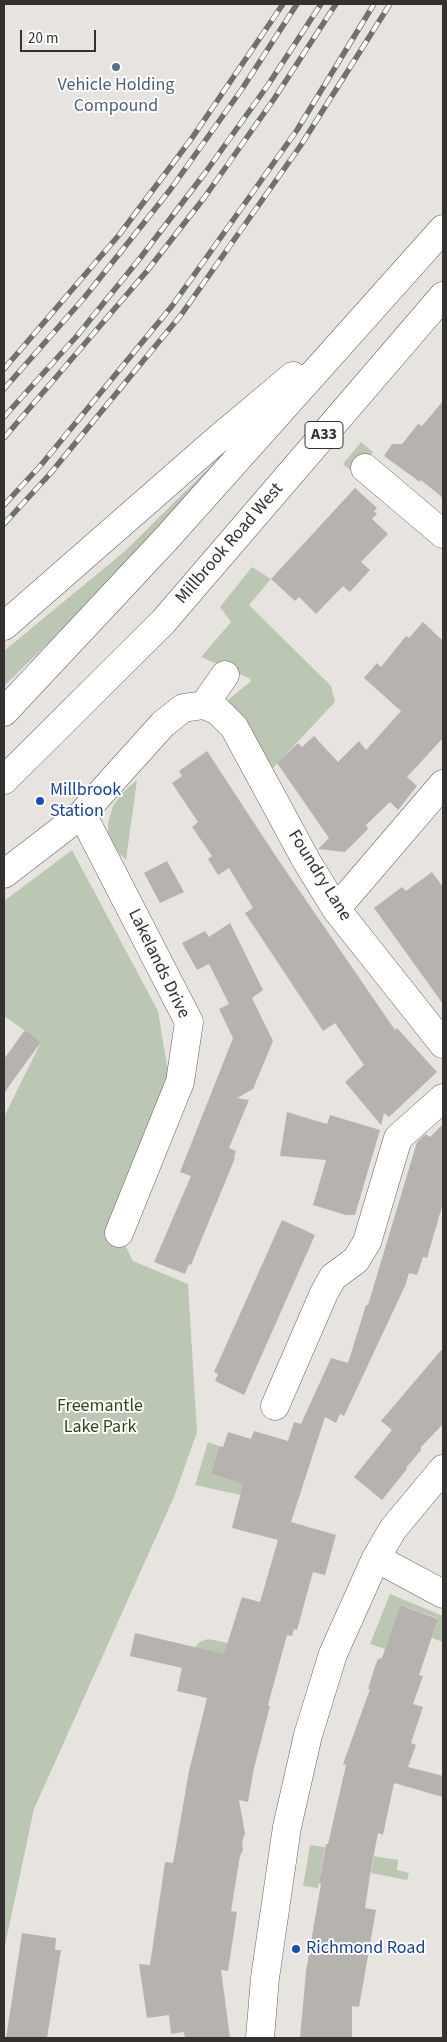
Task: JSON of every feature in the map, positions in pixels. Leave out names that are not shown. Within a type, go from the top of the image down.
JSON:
[{"type":"main road","name":"A33","points":[[4,712],[165,540],[443,229]]},
{"type":"main road","name":"Millbrook Road West","points":[[4,780],[163,622],[443,296]]},
{"type":"main road","points":[[4,626],[219,438],[369,313]]},
{"type":"main road","points":[[365,468],[443,534]]},
{"type":"main road","points":[[4,874],[82,814],[163,724],[183,708],[204,704],[225,675]]},
{"type":"main road","name":"Foundry Lane","points":[[204,704],[218,710],[234,727],[307,862],[336,909],[443,1044]]},
{"type":"main road","points":[[336,909],[443,784]]},
{"type":"main road","name":"Lakelands Drive","points":[[82,814],[189,1022],[180,1082],[119,1232]]},
{"type":"main road","points":[[275,1406],[333,1277],[356,1260],[367,1242],[398,1138],[443,1098]]},
{"type":"main road","points":[[260,2038],[265,1978],[287,1826],[308,1735],[340,1635],[376,1558],[393,1530],[443,1469]]},
{"type":"main road","points":[[376,1558],[443,1594]]},
{"type":"green space","points":[[361,442],[373,452],[355,474],[343,464]]},
{"type":"green space","points":[[219,458],[220,462],[135,559],[4,686],[4,651],[125,551]]},
{"type":"green space","points":[[252,567],[271,579],[249,605],[331,686],[335,702],[271,770],[222,705],[251,681],[249,678],[201,657],[231,622],[220,607]]},
{"type":"green space","points":[[137,780],[126,860],[112,846],[108,837],[108,823],[113,806],[122,793]]},
{"type":"green space","name":"Freemantle Lake Park","points":[[72,850],[158,1011],[169,1078],[119,1233],[133,1261],[188,1284],[197,1432],[174,1497],[34,1809],[4,1950],[4,1117],[41,1042],[4,1016],[4,901]]},
{"type":"green space","points":[[208,1442],[219,1446],[211,1474],[237,1482],[241,1468],[259,1499],[195,1485]]},
{"type":"green space","points":[[390,1594],[443,1616],[443,1642],[432,1638],[438,1618],[400,1605],[385,1649],[370,1644]]},
{"type":"green space","points":[[208,1639],[228,1643],[224,1659],[195,1647],[200,1642]]},
{"type":"green space","points":[[310,1845],[325,1847],[318,1888],[303,1886]]},
{"type":"green space","points":[[374,1856],[398,1860],[397,1870],[409,1873],[407,1880],[371,1873]]},
{"type":"building","points":[[443,401],[443,498],[421,480],[420,482],[384,456],[392,444],[402,444],[418,424],[422,426]]},
{"type":"building","points":[[355,488],[377,508],[374,511],[377,514],[372,519],[388,534],[361,562],[370,570],[350,592],[343,586],[316,614],[299,597],[295,601],[271,579]]},
{"type":"building","points":[[423,622],[443,641],[443,738],[407,777],[417,786],[398,810],[390,802],[366,825],[368,829],[345,852],[318,849],[329,838],[277,763],[298,743],[302,747],[314,736],[338,762],[359,741],[366,750],[401,711],[364,678],[377,663],[381,667],[406,636],[409,638]]},
{"type":"building","points":[[207,751],[277,858],[395,1030],[397,1028],[437,1072],[389,1117],[384,1113],[381,1125],[345,1082],[364,1065],[335,1023],[323,1031],[245,913],[253,908],[229,868],[218,875],[208,859],[212,856],[192,827],[198,822],[172,783],[182,776],[179,771]]},
{"type":"building","points":[[167,861],[184,892],[160,903],[144,873]]},
{"type":"building","points":[[432,872],[443,887],[443,1004],[374,908],[402,887],[406,891]]},
{"type":"building","points":[[230,923],[263,990],[252,998],[273,1041],[253,1089],[237,1098],[249,1100],[229,1148],[236,1151],[235,1158],[191,1265],[189,1264],[185,1274],[154,1262],[191,1176],[180,1172],[233,1038],[219,1009],[229,1004],[209,964],[197,970],[182,943],[205,931],[209,937]]},
{"type":"building","points":[[25,1030],[41,1042],[4,1093],[4,1059]]},
{"type":"building","points":[[287,1112],[327,1124],[330,1115],[380,1130],[355,1215],[346,1215],[313,1205],[326,1160],[280,1156]]},
{"type":"building","points":[[443,1124],[443,1203],[427,1258],[423,1257],[417,1275],[409,1273],[405,1286],[344,1416],[340,1414],[336,1423],[325,1417],[291,1522],[336,1535],[325,1575],[313,1572],[297,1630],[294,1629],[292,1636],[287,1635],[268,1705],[270,1706],[254,1768],[248,1802],[239,1800],[245,1833],[231,1911],[237,1912],[228,1971],[221,1970],[230,2038],[185,2038],[184,2032],[171,2034],[169,2015],[147,2018],[139,1964],[150,1965],[165,1862],[173,1863],[189,1771],[207,1698],[177,1691],[182,1668],[130,1656],[135,1633],[224,1654],[242,1597],[260,1602],[278,1540],[232,1528],[243,1484],[211,1474],[219,1446],[223,1447],[228,1432],[251,1439],[254,1431],[288,1441],[294,1422],[301,1424],[331,1358],[348,1363],[366,1305],[368,1305],[417,1142],[426,1134],[430,1137]]},
{"type":"building","points":[[282,1220],[315,1235],[244,1395],[215,1381],[218,1374],[214,1372]]},
{"type":"building","points":[[443,1348],[443,1424],[421,1447],[421,1450],[382,1500],[354,1477],[392,1430],[381,1421]]},
{"type":"building","points":[[400,1605],[438,1619],[419,1675],[423,1676],[413,1704],[423,1707],[411,1743],[416,1745],[408,1767],[443,1776],[443,1797],[394,1783],[383,1835],[378,1833],[370,1875],[365,1908],[376,1910],[359,2007],[352,2006],[352,2038],[300,2038],[306,1971],[321,1884],[319,1883],[326,1844],[328,1844],[346,1765],[343,1764],[370,1689],[368,1689],[374,1669],[378,1659],[382,1658]]},
{"type":"building","points":[[22,1933],[56,1938],[55,1950],[61,1950],[47,2038],[6,2038]]},
{"type":"railway","points":[[4,369],[119,235],[192,138],[283,4]]},
{"type":"railway","points":[[4,389],[84,298],[170,190],[242,89],[297,4]]},
{"type":"railway","points":[[4,417],[76,337],[141,257],[205,173],[268,85],[321,4]]},
{"type":"railway","points":[[4,438],[147,271],[204,198],[274,99],[336,4]]},
{"type":"railway","points":[[4,505],[41,465],[172,306],[297,130],[374,4]]},
{"type":"railway","points":[[4,524],[49,475],[181,315],[301,145],[390,4]]},
{"type":"place","name":"Vehicle Holding Compound","points":[[116,67]]},
{"type":"place","name":"Millbrook Station","points":[[40,801]]},
{"type":"place","name":"Richmond Road","points":[[296,1949]]}]
